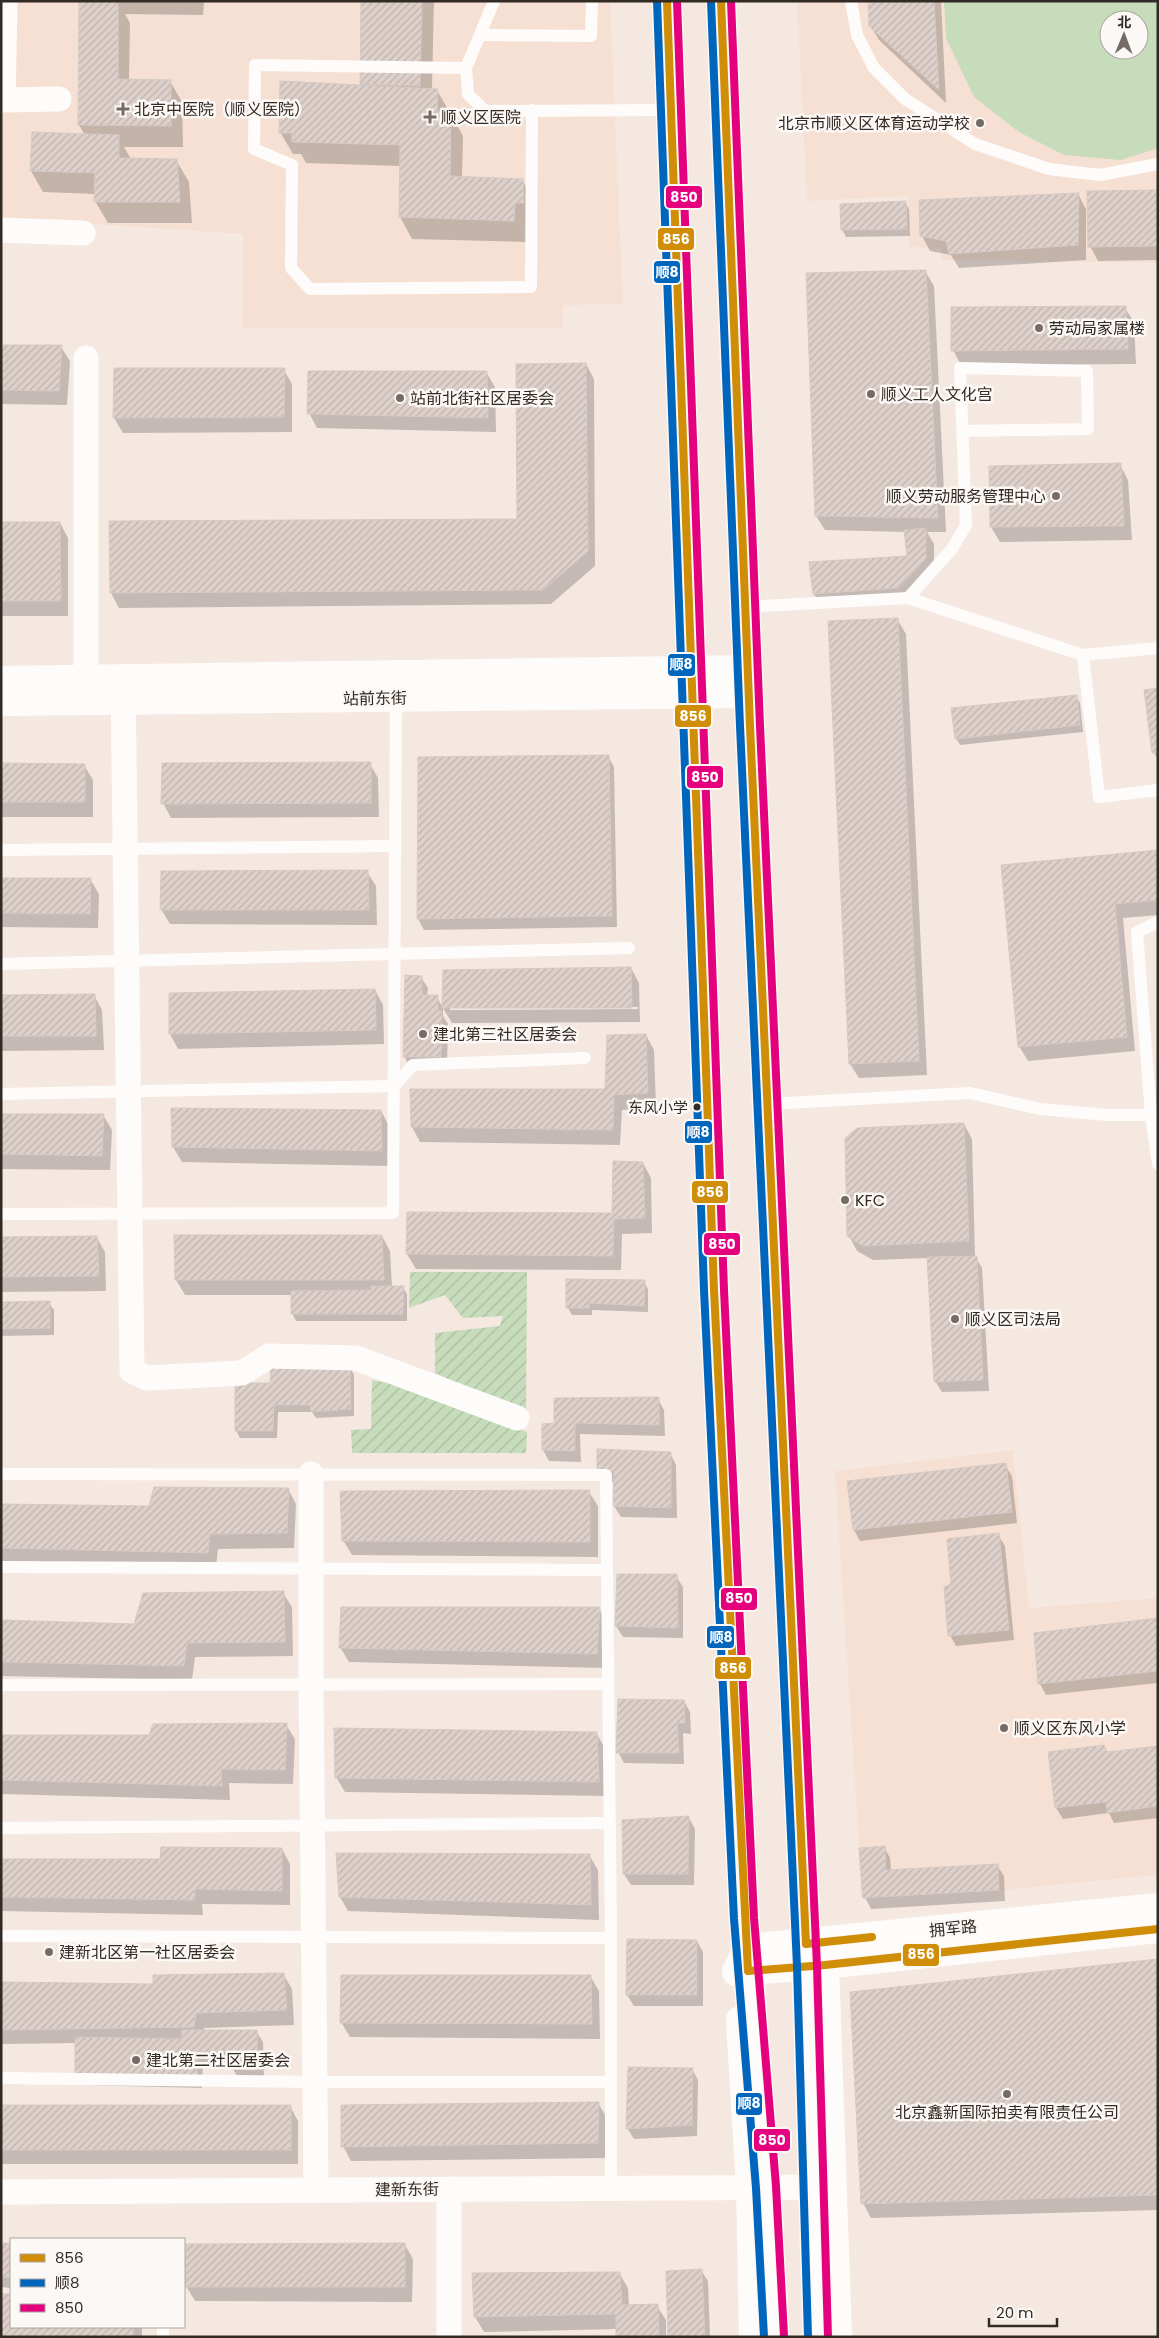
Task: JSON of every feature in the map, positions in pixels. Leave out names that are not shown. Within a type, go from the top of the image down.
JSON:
[{"type":"main road","points":[[667,1],[714,1280],[743,1889],[744,1963],[758,2188],[774,2337]]},
{"type":"main road","points":[[721,1],[767,1104],[813,1958],[823,2187],[838,2337]]},
{"type":"main road","name":"站前东街","points":[[1,680],[86,678],[124,689]]},
{"type":"main road","name":"站前东街","points":[[1,702],[124,689],[749,681]]},
{"type":"main road","name":"拥军路","points":[[744,1963],[813,1958],[1158,1907]]},
{"type":"main road","points":[[813,1958],[1158,1928]]},
{"type":"main road","points":[[818,2337],[823,2187]]},
{"type":"main road","points":[[753,2337],[758,2188]]},
{"type":"street","points":[[5,1],[3,100],[59,99]]},
{"type":"street","points":[[1,230],[83,233]]},
{"type":"street","points":[[86,358],[86,678]]},
{"type":"street","points":[[124,689],[132,1371],[147,1378],[242,1373],[270,1356],[356,1358],[516,1418]]},
{"type":"street","points":[[312,1474],[311,1684],[314,1826],[316,2190]]},
{"type":"street","name":"建新东街","points":[[1,2192],[449,2189],[611,2190],[823,2187]]},
{"type":"street","points":[[449,2189],[449,2337]]},
{"type":"lane","points":[[494,1],[466,68],[468,94],[485,111],[670,110]]},
{"type":"lane","points":[[480,35],[591,36],[592,1]]},
{"type":"lane","points":[[851,1],[857,35],[874,68],[905,99],[975,144],[1049,169],[1100,175],[1158,164]]},
{"type":"lane","points":[[466,68],[256,65],[254,149],[292,165],[291,268],[310,289],[531,287],[532,110]]},
{"type":"lane","points":[[908,598],[952,549],[966,525],[960,368],[1087,371],[1088,429],[963,431]]},
{"type":"lane","points":[[745,607],[908,598],[1083,655],[1158,648]]},
{"type":"lane","points":[[1083,655],[1099,797],[1158,790]]},
{"type":"lane","points":[[1,1214],[394,1212],[396,686]]},
{"type":"lane","points":[[1,850],[395,846]]},
{"type":"lane","points":[[1158,922],[1137,932],[1151,1115],[1158,1164]]},
{"type":"lane","points":[[1,964],[628,948]]},
{"type":"lane","points":[[1,1094],[394,1086],[413,1065],[585,1058]]},
{"type":"lane","points":[[767,1104],[970,1093],[1040,1109],[1107,1115],[1151,1115]]},
{"type":"lane","points":[[1,1474],[606,1474],[611,1938],[611,2190]]},
{"type":"lane","points":[[1,1567],[607,1570]]},
{"type":"lane","points":[[1,1685],[607,1684]]},
{"type":"lane","points":[[1,1828],[609,1823]]},
{"type":"lane","points":[[1,1936],[611,1938]]},
{"type":"lane","points":[[1,2078],[315,2082],[610,2082]]},
{"type":"shaded area","name":"顺义区医院","points":[[1,1],[610,1],[623,304],[563,305],[562,328],[242,328],[243,234],[1,218]]},
{"type":"shaded area","name":"北京市顺义区体育运动学校","points":[[797,1],[1158,1],[1158,263],[942,260],[941,248],[909,247],[908,196],[807,201]]},
{"type":"shaded area","name":"顺义区东风小学","points":[[1013,1450],[1029,1608],[1158,1598],[1158,1875],[999,1890],[860,1898],[859,1848],[835,1471]]},
{"type":"green space","points":[[944,1],[1158,1],[1158,148],[1121,160],[1064,155],[1019,132],[974,97],[946,38]]},
{"type":"green space","points":[[410,1272],[527,1272],[526,1413],[435,1373],[435,1333],[500,1326],[503,1316],[463,1318],[445,1295],[409,1308]]},
{"type":"green space","points":[[372,1380],[422,1389],[527,1432],[526,1453],[352,1453],[351,1430],[371,1429]]},
{"type":"building","points":[[79,1],[118,1],[118,79],[171,80],[171,126],[78,125]]},
{"type":"building","points":[[361,1],[422,1],[420,86],[360,84]]},
{"type":"building","points":[[868,1],[934,1],[939,90],[869,26]]},
{"type":"building","points":[[280,81],[438,89],[437,112],[451,113],[450,176],[523,179],[524,203],[515,203],[514,221],[399,217],[400,145],[292,142],[292,133],[279,133]]},
{"type":"building","points":[[32,132],[119,135],[119,158],[177,159],[180,202],[94,202],[95,173],[30,171]]},
{"type":"building","points":[[1158,190],[1158,246],[1088,247],[1087,191]]},
{"type":"building","points":[[1079,193],[1078,245],[949,254],[946,241],[920,236],[919,200]]},
{"type":"building","points":[[906,201],[907,229],[841,230],[840,204]]},
{"type":"building","name":"顺义工人文化宫","points":[[926,270],[938,518],[815,516],[806,273]]},
{"type":"building","name":"劳动局家属楼","points":[[1126,306],[1128,349],[951,351],[951,307]]},
{"type":"building","points":[[1,345],[62,345],[59,391],[1,390]]},
{"type":"building","points":[[586,363],[588,551],[543,590],[110,593],[109,521],[517,519],[516,364]]},
{"type":"building","points":[[114,368],[285,368],[284,417],[113,418]]},
{"type":"building","points":[[308,371],[487,371],[488,418],[307,414]]},
{"type":"building","name":"顺义劳动服务管理中心","points":[[1121,463],[1124,526],[990,527],[989,466]]},
{"type":"building","points":[[1,522],[60,522],[61,601],[1,601]]},
{"type":"building","points":[[926,528],[926,558],[898,588],[813,594],[809,562],[907,556],[904,530]]},
{"type":"building","points":[[898,618],[919,1061],[849,1064],[828,621]]},
{"type":"building","points":[[1158,688],[1158,753],[1152,753],[1144,690]]},
{"type":"building","points":[[1077,695],[1080,725],[955,739],[951,708]]},
{"type":"building","points":[[609,755],[612,916],[417,919],[418,757]]},
{"type":"building","points":[[371,762],[371,803],[161,804],[162,763]]},
{"type":"building","points":[[1,763],[85,764],[85,802],[1,802]]},
{"type":"building","points":[[1158,850],[1158,900],[1115,904],[1127,1037],[1018,1047],[1001,865]]},
{"type":"building","points":[[368,870],[369,910],[160,910],[161,871]]},
{"type":"building","points":[[1,878],[91,878],[90,914],[1,913]]},
{"type":"building","points":[[631,967],[632,1008],[442,1008],[443,970]]},
{"type":"building","name":"建北第三社区居委会","points":[[405,975],[422,976],[422,995],[438,995],[438,1011],[442,1011],[441,1057],[403,1057]]},
{"type":"building","points":[[375,989],[376,1030],[169,1034],[169,993]]},
{"type":"building","points":[[95,994],[96,1036],[1,1036],[1,995]]},
{"type":"building","points":[[646,1034],[648,1093],[614,1095],[613,1130],[411,1127],[410,1089],[605,1089],[607,1035]]},
{"type":"building","points":[[171,1108],[381,1110],[382,1151],[172,1147]]},
{"type":"building","points":[[1,1114],[104,1114],[102,1156],[1,1154]]},
{"type":"building","points":[[964,1123],[969,1241],[863,1246],[847,1236],[845,1138],[857,1128]]},
{"type":"building","points":[[613,1161],[643,1162],[645,1218],[614,1219],[613,1256],[406,1254],[407,1212],[612,1213]]},
{"type":"building","points":[[174,1235],[382,1235],[384,1280],[175,1280]]},
{"type":"building","points":[[97,1236],[99,1276],[1,1277],[1,1237]]},
{"type":"building","name":"顺义区司法局","points":[[977,1256],[983,1380],[934,1382],[927,1257]]},
{"type":"building","points":[[566,1279],[645,1280],[644,1306],[589,1303],[589,1308],[566,1308]]},
{"type":"building","points":[[371,1286],[404,1286],[403,1314],[291,1314],[291,1291],[371,1290]]},
{"type":"building","points":[[50,1301],[50,1328],[1,1329],[1,1302]]},
{"type":"building","points":[[350,1366],[351,1409],[311,1412],[310,1405],[274,1405],[273,1431],[235,1431],[235,1383],[270,1383],[271,1367]]},
{"type":"building","points":[[659,1397],[659,1425],[575,1423],[575,1451],[542,1450],[542,1424],[554,1423],[554,1398]]},
{"type":"building","points":[[597,1449],[671,1452],[671,1508],[613,1506],[614,1471],[597,1471]]},
{"type":"building","points":[[1006,1463],[1012,1512],[853,1530],[847,1481]]},
{"type":"building","points":[[154,1487],[289,1488],[287,1533],[210,1534],[208,1553],[1,1548],[1,1504],[149,1506]]},
{"type":"building","points":[[590,1490],[590,1542],[342,1541],[340,1491]]},
{"type":"building","points":[[999,1533],[1009,1630],[948,1636],[944,1587],[951,1584],[947,1539]]},
{"type":"building","points":[[617,1574],[677,1574],[678,1628],[615,1626]]},
{"type":"building","points":[[284,1591],[285,1642],[187,1643],[184,1666],[1,1662],[1,1620],[134,1624],[143,1593]]},
{"type":"building","points":[[341,1607],[600,1607],[597,1654],[339,1648]]},
{"type":"building","points":[[1158,1618],[1158,1671],[1038,1684],[1034,1633]]},
{"type":"building","points":[[618,1699],[684,1700],[685,1723],[677,1723],[679,1753],[616,1753]]},
{"type":"building","points":[[287,1723],[285,1770],[221,1769],[222,1786],[1,1780],[1,1735],[149,1735],[153,1724]]},
{"type":"building","points":[[334,1728],[597,1732],[599,1782],[335,1778]]},
{"type":"building","points":[[1104,1745],[1107,1752],[1158,1746],[1158,1806],[1107,1813],[1106,1802],[1055,1808],[1048,1752]]},
{"type":"building","points":[[689,1816],[688,1874],[623,1874],[622,1820]]},
{"type":"building","points":[[885,1846],[886,1870],[998,1864],[999,1890],[863,1898],[859,1848]]},
{"type":"building","points":[[161,1847],[282,1848],[282,1891],[195,1889],[195,1900],[1,1897],[1,1859],[160,1859]]},
{"type":"building","points":[[336,1853],[590,1854],[591,1905],[339,1897]]},
{"type":"building","points":[[627,1939],[697,1940],[697,1995],[626,1995]]},
{"type":"building","name":"北京鑫新国际拍卖有限责任公司","points":[[1158,1959],[1158,2195],[861,2204],[850,1992]]},
{"type":"building","points":[[284,1973],[287,2010],[196,2013],[194,2027],[1,2030],[1,1982],[153,1984],[153,1975]]},
{"type":"building","points":[[341,1975],[591,1975],[592,2024],[340,2023]]},
{"type":"building","name":"建北第二社区居委会","points":[[182,2030],[257,2030],[258,2070],[232,2069],[233,2051],[197,2052],[197,2077],[75,2074],[75,2037],[182,2039]]},
{"type":"building","points":[[628,2067],[693,2068],[692,2125],[626,2129]]},
{"type":"building","points":[[599,2102],[598,2143],[341,2147],[341,2105]]},
{"type":"building","points":[[1,2105],[291,2105],[291,2150],[1,2150]]},
{"type":"building","points":[[1,2243],[10,2243],[10,2277],[1,2277]]},
{"type":"building","points":[[405,2243],[405,2287],[185,2287],[186,2244]]},
{"type":"building","points":[[702,2269],[705,2337],[668,2337],[666,2271]]},
{"type":"building","points":[[620,2272],[622,2305],[658,2304],[659,2337],[616,2337],[616,2314],[474,2317],[472,2273]]},
{"type":"building","points":[[1,2294],[10,2294],[10,2328],[133,2328],[133,2337],[1,2337]]},
{"type":"transit line","name":"顺8","points":[[657,1],[704,1290],[734,1919],[756,2188],[764,2337]]},
{"type":"transit line","name":"856","points":[[667,1],[714,1290],[748,1971],[825,1965],[1158,1929]]},
{"type":"transit line","name":"850","points":[[677,1],[724,1290],[754,1918],[776,2186],[784,2336]]},
{"type":"transit line","name":"顺8","points":[[711,1],[740,726],[797,1966],[808,2337]]},
{"type":"transit line","name":"856","points":[[721,1],[750,726],[806,1944],[872,1937]]},
{"type":"transit line","name":"850","points":[[731,1],[760,726],[817,1966],[828,2337]]},
{"type":"place","name":"北京中医院（顺义医院）","points":[[123,109]]},
{"type":"place","name":"顺义区医院","points":[[430,117]]},
{"type":"place","name":"北京市顺义区体育运动学校","points":[[980,123]]},
{"type":"place","name":"劳动局家属楼","points":[[1039,328]]},
{"type":"place","name":"顺义工人文化宫","points":[[871,394]]},
{"type":"place","name":"站前北街社区居委会","points":[[400,398]]},
{"type":"place","name":"顺义劳动服务管理中心","points":[[1056,496]]},
{"type":"place","name":"建北第三社区居委会","points":[[423,1034]]},
{"type":"place","name":"东风小学","points":[[697,1107]]},
{"type":"place","name":"KFC","points":[[845,1200]]},
{"type":"place","name":"顺义区司法局","points":[[955,1319]]},
{"type":"place","name":"顺义区东风小学","points":[[1004,1728]]},
{"type":"place","name":"建新北区第一社区居委会","points":[[49,1952]]},
{"type":"place","name":"建北第二社区居委会","points":[[136,2060]]},
{"type":"place","name":"北京鑫新国际拍卖有限责任公司","points":[[1007,2094]]}]
